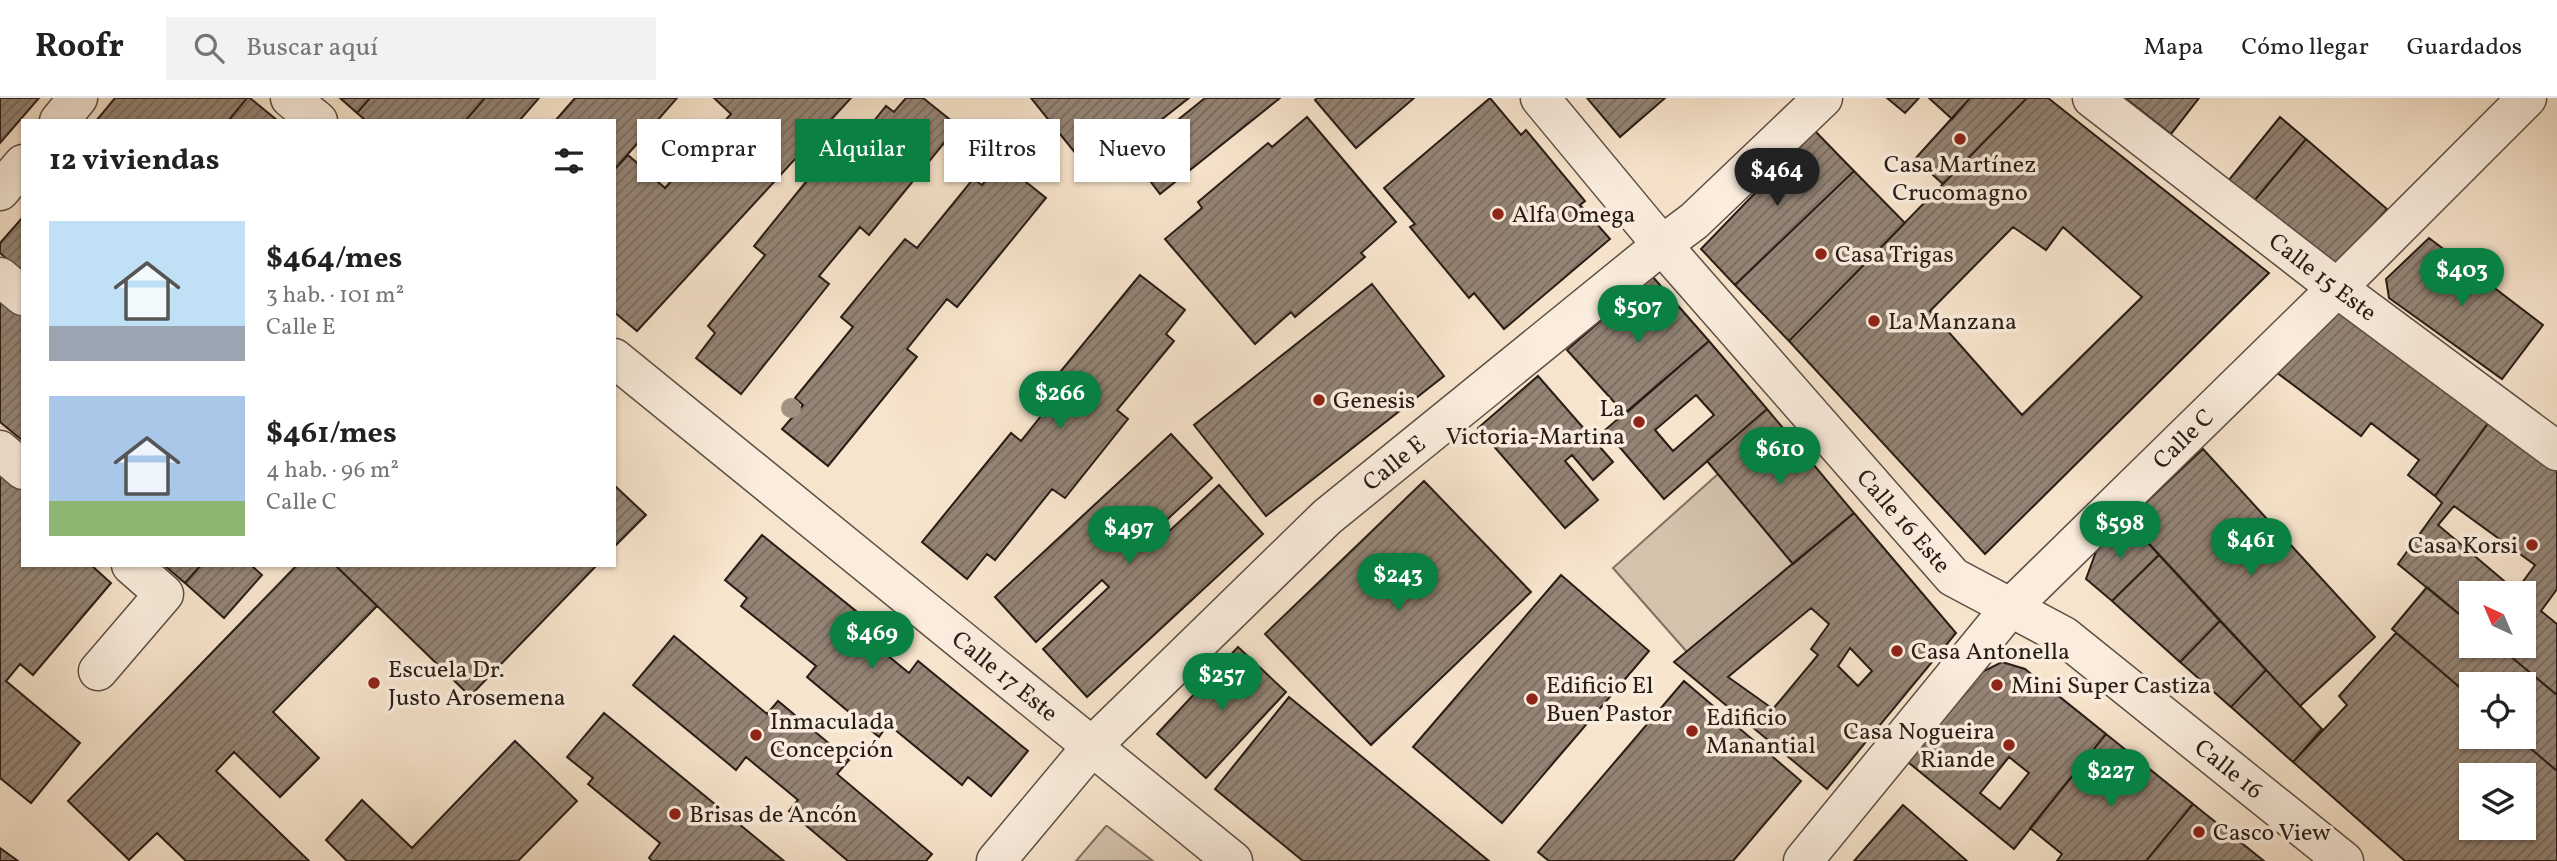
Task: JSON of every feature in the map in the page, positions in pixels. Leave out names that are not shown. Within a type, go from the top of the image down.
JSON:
[{"type":"street","points":[[61,119],[79,98]]},
{"type":"street","points":[[290,98],[316,119]]},
{"type":"street","name":"Calle 16 Este","points":[[1539,98],[1662,245],[1953,577],[2010,608]]},
{"type":"street","name":"Calle E","points":[[996,861],[1093,745],[1327,517],[1695,221],[1823,98]]},
{"type":"street","name":"Calle 15 Este","points":[[2092,98],[2337,288],[2557,451]]},
{"type":"street","name":"Calle C","points":[[1803,861],[2010,608],[2527,98]]},
{"type":"street","points":[[0,277],[21,294]]},
{"type":"street","name":"Calle 17 Este","points":[[616,360],[1233,861]]},
{"type":"street","points":[[0,450],[21,468]]},
{"type":"street","points":[[98,671],[164,594],[133,567]]},
{"type":"street","name":"Calle 16","points":[[2010,608],[2064,636],[2344,861]]},
{"type":"shaded area","points":[[1718,474],[1793,564],[1687,652],[1613,568]]},
{"type":"shaded area","points":[[1107,826],[1153,861],[1076,861]]},
{"type":"building","points":[[0,98],[39,98],[0,143]]},
{"type":"building","points":[[115,98],[247,98],[230,119],[98,119]]},
{"type":"building","points":[[247,98],[250,98],[276,119],[230,119]]},
{"type":"building","points":[[340,98],[370,98],[357,113]]},
{"type":"building","points":[[370,98],[485,98],[467,119],[364,119],[357,113]]},
{"type":"building","points":[[485,98],[539,98],[521,119],[467,119]]},
{"type":"building","points":[[575,98],[677,98],[659,119],[637,119],[637,144],[616,168],[616,119],[557,119]]},
{"type":"building","points":[[714,98],[851,98],[832,119],[795,119],[795,159],[781,174],[781,119],[727,119],[731,114]]},
{"type":"building","points":[[906,98],[923,98],[949,119],[944,119],[944,143],[930,160],[930,119],[876,119],[886,106],[894,112]]},
{"type":"building","points":[[1031,98],[1189,98],[1162,119],[1074,119],[1074,151],[1060,134],[1060,119],[1048,119]]},
{"type":"building","points":[[1205,98],[1280,98],[1190,170],[1190,119],[1179,119]]},
{"type":"building","points":[[1414,98],[1356,148],[1315,100]]},
{"type":"building","name":"Alfa Omega","points":[[1490,98],[1521,135],[1526,130],[1585,201],[1580,205],[1610,239],[1504,329],[1474,293],[1469,298],[1410,227],[1415,224],[1384,188]]},
{"type":"building","points":[[1587,98],[1665,98],[1620,137]]},
{"type":"building","points":[[1887,98],[1919,98],[1905,113]]},
{"type":"building","points":[[1929,98],[1970,98],[1952,119]]},
{"type":"building","name":"Casa Martínez Crucomagno","points":[[1970,98],[2027,98],[1943,184],[1915,159]]},
{"type":"building","name":"La Manzana","points":[[2027,98],[2048,98],[2269,273],[1985,554],[1789,341]],"holes":[[[2013,227],[2046,250],[2063,227],[2142,297],[2022,415],[1930,311]]]},
{"type":"building","points":[[2125,98],[2199,98],[2171,134]]},
{"type":"building","points":[[1307,117],[1396,222],[1361,253],[1365,257],[1295,317],[1291,312],[1255,344],[1165,239],[1202,208],[1198,202],[1268,143],[1272,147]]},
{"type":"building","points":[[2280,117],[2306,139],[2254,201],[2228,181]]},
{"type":"building","points":[[1815,131],[1854,171],[1735,285],[1701,249]]},
{"type":"building","points":[[2306,139],[2387,209],[2335,268],[2254,201]]},
{"type":"building","points":[[628,155],[637,163],[637,182],[658,182],[665,188],[670,182],[774,182],[637,331],[616,314],[616,168]]},
{"type":"building","name":"Casa Trigas","points":[[1854,171],[1905,223],[1789,341],[1735,285]]},
{"type":"building","points":[[806,182],[912,182],[869,235],[860,227],[819,276],[829,284],[741,394],[696,358],[715,333],[708,326],[765,255],[754,246]]},
{"type":"building","points":[[971,182],[982,185],[984,182],[1026,182],[1046,198],[957,307],[947,299],[907,349],[917,357],[828,466],[782,429],[803,405],[795,398],[853,327],[841,317],[905,239],[917,248]]},
{"type":"building","points":[[1151,182],[1175,182],[1160,194]]},
{"type":"building","points":[[21,219],[21,271],[0,253],[0,243]]},
{"type":"building","points":[[2429,238],[2543,325],[2502,379],[2389,298],[2386,279]]},
{"type":"building","points":[[1140,275],[1185,310],[1166,334],[1174,341],[1117,410],[1128,419],[1065,498],[1052,489],[995,560],[987,554],[967,579],[922,542],[1011,433],[1021,441],[1061,391],[1051,383]]},
{"type":"building","points":[[1652,276],[1709,341],[1625,414],[1567,350]]},
{"type":"building","name":"Genesis","points":[[1372,284],[1444,376],[1266,516],[1194,425]]},
{"type":"building","points":[[0,297],[21,314],[21,439],[0,422]]},
{"type":"building","points":[[2337,302],[2492,418],[2435,496],[2408,475],[2419,460],[2371,423],[2361,436],[2276,372]]},
{"type":"building","name":"La Victoria-Martina","points":[[1709,341],[1767,409],[1664,499],[1605,430]],"holes":[[[1696,395],[1714,415],[1673,451],[1655,430]]]},
{"type":"building","points":[[1538,376],[1613,462],[1593,480],[1572,455],[1565,461],[1598,500],[1565,528],[1478,428]]},
{"type":"building","points":[[1767,409],[1854,513],[1793,564],[1707,461]]},
{"type":"building","name":"Casa Korsi","points":[[2492,418],[2557,466],[2557,589],[2541,611],[2557,624],[2557,695],[2536,678],[2536,672],[2529,672],[2512,658],[2536,658],[2536,581],[2523,581],[2535,565],[2454,506],[2438,525],[2504,581],[2459,581],[2459,614],[2398,564],[2442,503],[2435,496]]},
{"type":"building","points":[[1171,434],[1212,478],[1145,540],[1152,547],[1219,485],[1263,534],[1087,697],[1043,649],[1109,587],[1102,580],[1036,642],[995,597]]},
{"type":"building","points":[[2203,449],[2375,637],[2300,706],[2127,520]]},
{"type":"building","points":[[0,463],[21,480],[21,567],[93,567],[111,583],[33,675],[20,664],[6,681],[80,743],[31,803],[0,778]]},
{"type":"building","points":[[1424,481],[1531,592],[1371,745],[1265,634]]},
{"type":"building","points":[[616,487],[646,515],[616,545]]},
{"type":"building","name":"Casa Antonella","points":[[1854,513],[1956,633],[1827,789],[1674,662]],"holes":[[[1811,608],[1829,624],[1811,649],[1818,655],[1773,709],[1728,677]],[[1850,648],[1872,671],[1858,686],[1838,666]]]},
{"type":"building","points":[[2127,520],[2159,555],[2112,601],[2086,579],[2097,549]]},
{"type":"building","points":[[762,535],[867,620],[858,631],[909,673],[918,661],[1028,751],[991,796],[968,777],[962,785],[888,724],[879,737],[807,677],[816,666],[741,606],[747,598],[725,580]]},
{"type":"building","points":[[2159,555],[2220,621],[2180,662],[2112,601]]},
{"type":"building","points":[[166,567],[199,567],[185,583]]},
{"type":"building","points":[[199,567],[253,567],[262,575],[224,618],[185,583]]},
{"type":"building","points":[[295,567],[337,567],[377,606],[273,712],[319,758],[280,797],[234,752],[216,771],[309,861],[186,861],[157,833],[129,860],[68,801]]},
{"type":"building","points":[[337,567],[595,567],[470,696]]},
{"type":"building","name":"Edificio El Buen Pastor","points":[[1561,575],[1649,651],[1502,823],[1413,747]]},
{"type":"building","points":[[2427,587],[2459,614],[2459,658],[2512,658],[2529,672],[2459,672],[2459,687],[2392,629]]},
{"type":"building","points":[[2220,621],[2266,670],[2231,707],[2180,662]]},
{"type":"building","points":[[2396,633],[2459,687],[2459,749],[2531,749],[2557,771],[2557,861],[2405,861],[2293,762],[2347,705],[2339,696]]},
{"type":"building","name":"Inmaculada Concepción","points":[[674,636],[767,714],[778,701],[849,760],[837,774],[932,854],[926,861],[848,861],[789,811],[798,800],[746,757],[736,770],[633,685]]},
{"type":"building","points":[[1238,647],[1286,692],[1206,778],[1157,734]]},
{"type":"building","name":"Casa Nogueira Riande","points":[[2002,662],[2025,669],[2106,734],[2014,849],[1908,762],[1980,673]],"holes":[[[2009,757],[2029,773],[2000,809],[1980,793]]]},
{"type":"building","points":[[2266,670],[2322,729],[2293,762],[2231,707]]},
{"type":"building","points":[[2536,678],[2557,695],[2557,771],[2531,749],[2536,749]]},
{"type":"building","name":"Edificio Manantial","points":[[1684,681],[1801,781],[1733,861],[1549,861],[1538,852]]},
{"type":"building","points":[[1289,697],[1489,861],[1303,861],[1215,789]]},
{"type":"building","name":"Brisas de Ancón","points":[[604,713],[784,861],[652,861],[649,858],[660,843],[588,784],[593,778],[567,757]]},
{"type":"building","points":[[2106,734],[2193,804],[2146,861],[2057,861],[2062,854],[2030,828]]},
{"type":"building","points":[[515,741],[577,801],[518,861],[347,861],[326,840],[362,800],[412,848]]},
{"type":"building","name":"Casco View","points":[[2193,804],[2264,861],[2146,861]]},
{"type":"building","points":[[1903,805],[1967,861],[1854,861]]},
{"type":"building","points":[[0,848],[18,861],[0,861]]},
{"type":"place","name":"Casa Martínez Crucomagno","points":[[1960,139]]},
{"type":"place","name":"Alfa Omega","points":[[1498,214]]},
{"type":"place","name":"Casa Trigas","points":[[1821,254]]},
{"type":"place","name":"La Manzana","points":[[1874,321]]},
{"type":"place","name":"Genesis","points":[[1319,400]]},
{"type":"place","name":"La Victoria-Martina","points":[[1639,422]]},
{"type":"place","name":"Casa Korsi","points":[[2532,545]]},
{"type":"place","name":"Casa Antonella","points":[[1897,651]]},
{"type":"place","name":"Escuela Dr. Justo Arosemena","points":[[374,683]]},
{"type":"place","name":"Mini Super Castiza","points":[[1997,685]]},
{"type":"place","name":"Edificio El Buen Pastor","points":[[1532,699]]},
{"type":"place","name":"Edificio Manantial","points":[[1692,731]]},
{"type":"place","name":"Inmaculada Concepción","points":[[756,735]]},
{"type":"place","name":"Casa Nogueira Riande","points":[[2009,745]]},
{"type":"place","name":"Brisas de Ancón","points":[[675,814]]},
{"type":"place","name":"Casco View","points":[[2199,832]]}]
